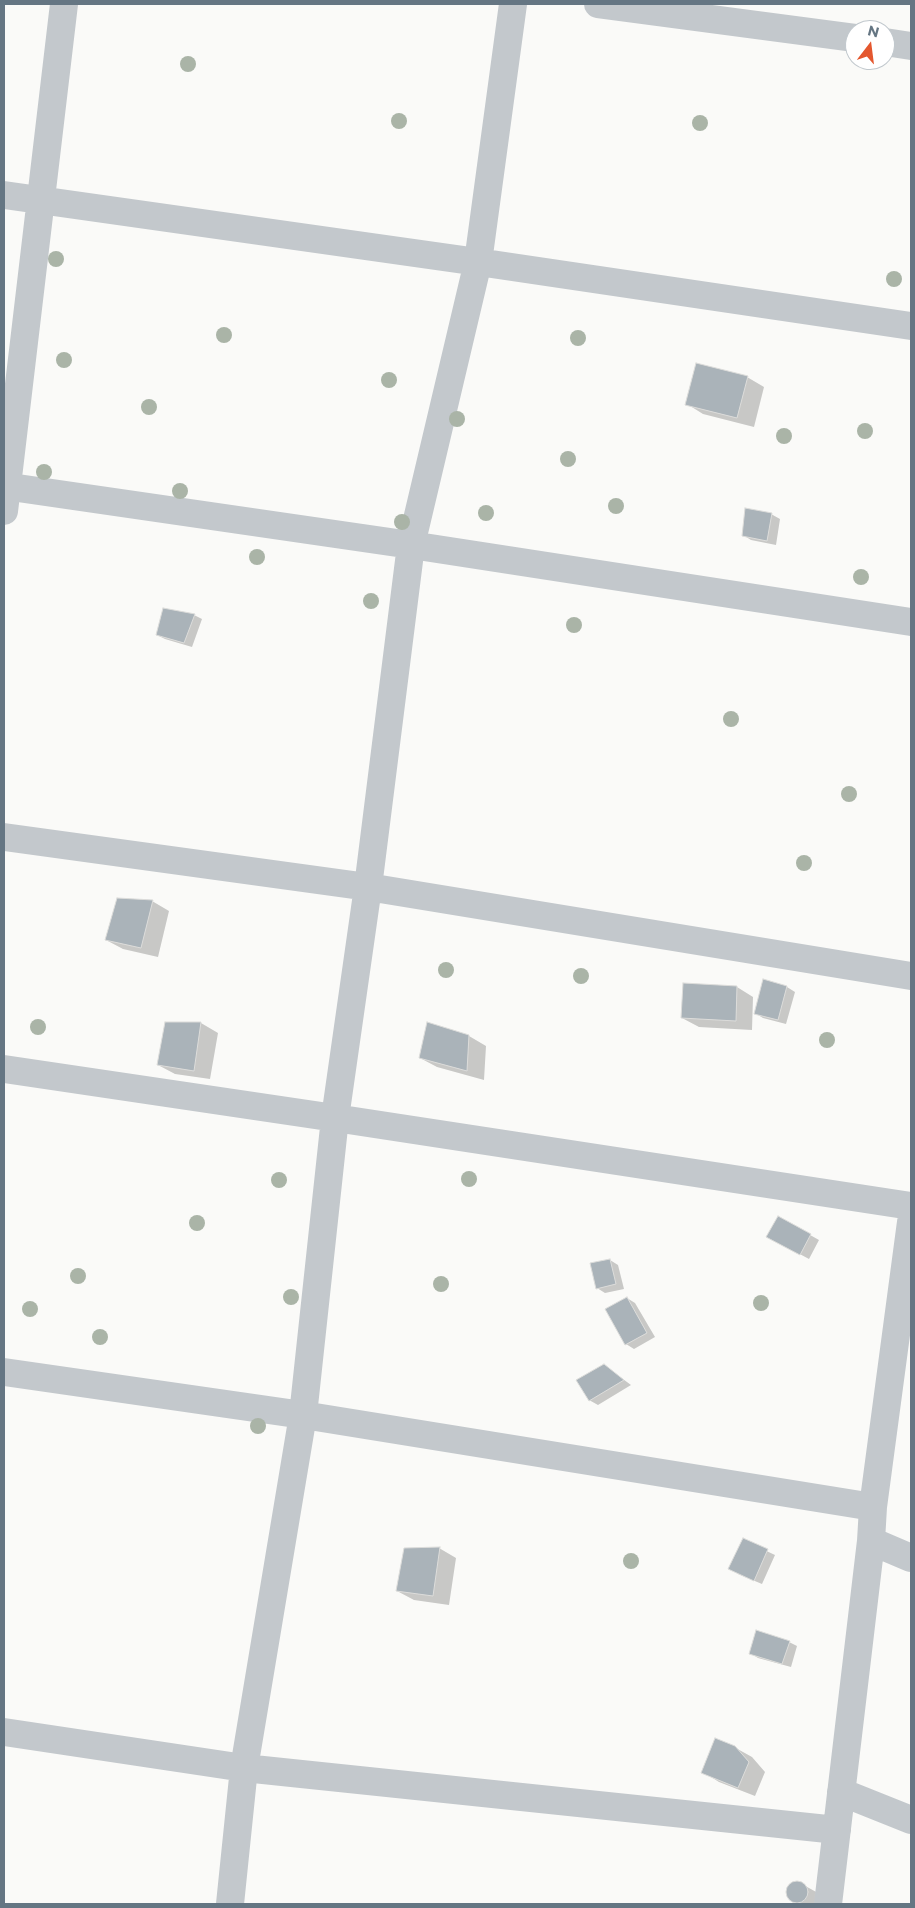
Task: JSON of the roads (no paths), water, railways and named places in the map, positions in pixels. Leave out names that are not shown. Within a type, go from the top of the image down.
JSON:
[{"type":"street","points":[[64,4],[5,495],[411,545],[911,622]]},
{"type":"street","points":[[230,1904],[244,1768],[303,1415],[336,1118],[368,887],[411,545],[478,262],[514,4]]},
{"type":"street","points":[[598,4],[845,37]]},
{"type":"street","points":[[895,44],[911,46]]},
{"type":"street","points":[[4,195],[911,326]]},
{"type":"street","points":[[4,837],[368,887],[911,976]]},
{"type":"street","points":[[4,1069],[911,1206]]},
{"type":"street","points":[[828,1904],[872,1542],[873,1507],[911,1222]]},
{"type":"street","points":[[4,1372],[303,1415],[873,1507]]},
{"type":"street","points":[[872,1542],[911,1558]]},
{"type":"street","points":[[4,1732],[244,1768],[837,1830]]},
{"type":"street","points":[[841,1792],[911,1820]]}]
